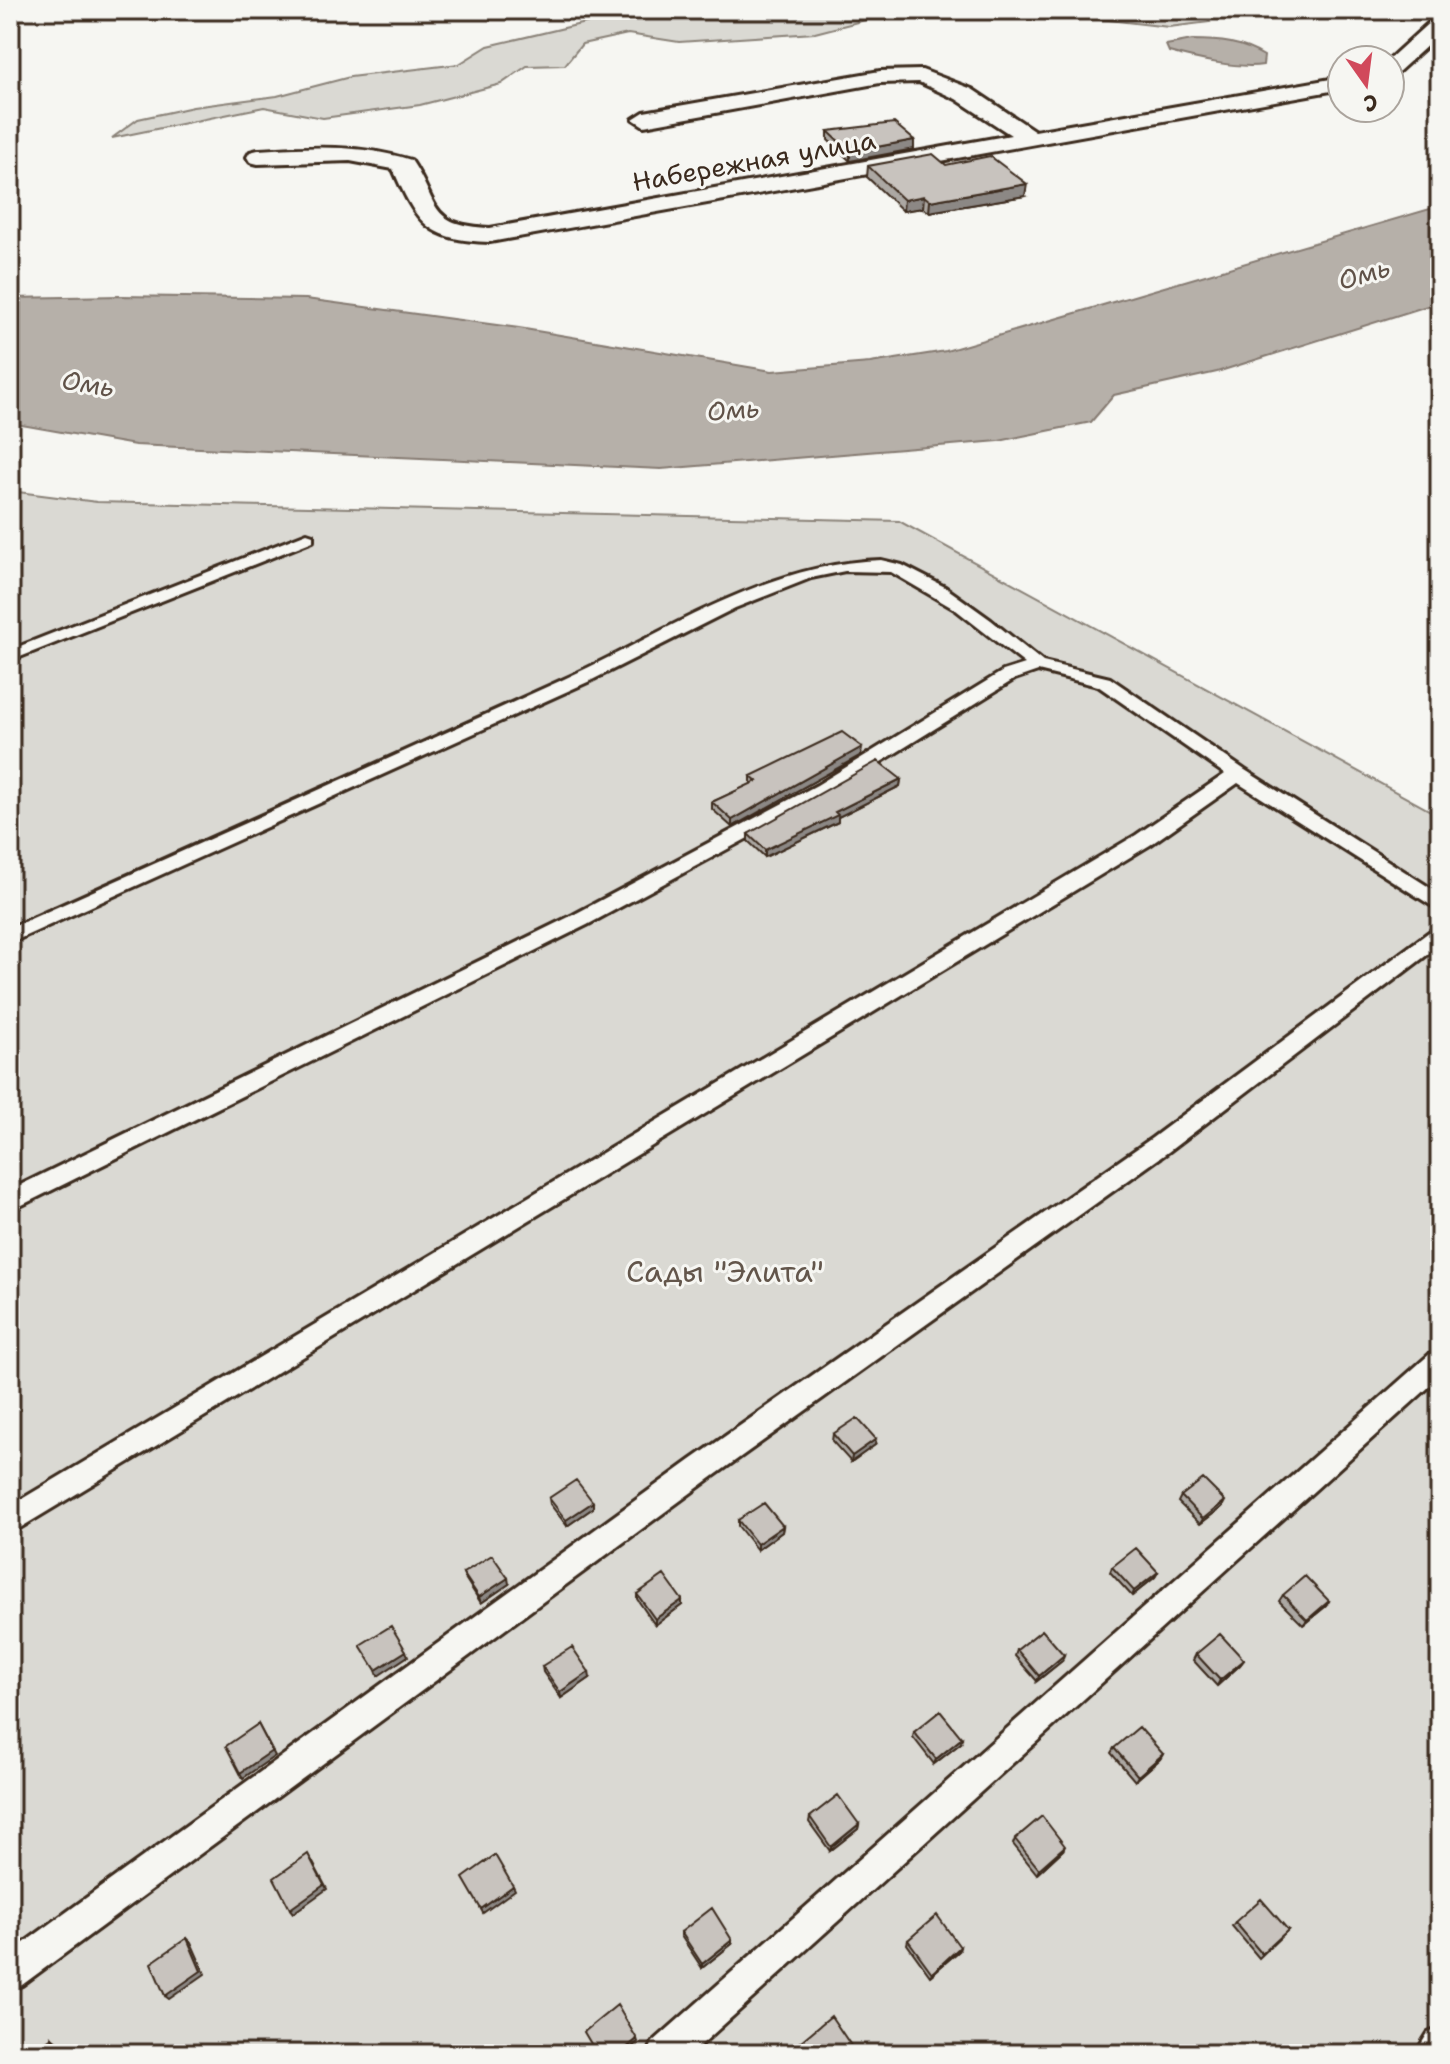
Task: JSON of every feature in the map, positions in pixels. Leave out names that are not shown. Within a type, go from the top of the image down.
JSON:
[{"type":"street","points":[[1406,54],[1440,23]]},
{"type":"street","points":[[644,119],[865,79],[922,76],[964,94],[1032,139]]},
{"type":"street","name":"Набережная улица","points":[[258,157],[355,154],[384,158],[403,165],[426,214],[441,229],[463,235],[490,235],[1326,86]]},
{"type":"lane","points":[[10,656],[307,538]]},
{"type":"lane","points":[[10,936],[614,664],[744,600],[787,581],[832,567],[884,565],[913,577],[1021,650],[1037,666]]},
{"type":"lane","points":[[10,1201],[580,920],[824,789],[1009,675],[1037,666],[1104,682],[1238,774],[1440,904]]},
{"type":"lane","points":[[10,1521],[1143,840],[1238,774]]},
{"type":"lane","points":[[10,1973],[701,1469],[1160,1145],[1440,934]]},
{"type":"lane","points":[[665,2054],[1440,1361]]},
{"type":"lane","points":[[1432,2054],[1440,2045]]},
{"type":"green space","points":[[640,10],[887,10],[885,15],[815,33],[679,42],[628,34],[582,44],[565,65],[527,66],[501,84],[420,105],[323,118],[264,107],[112,138],[138,119],[193,107],[277,96],[350,77],[459,64],[488,46]]},
{"type":"green space","points":[[1022,10],[1124,10],[1207,16],[1210,22],[1169,27]]},
{"type":"green space","name":"Сады \"Элита\"","points":[[10,491],[97,502],[899,521],[1440,816],[1440,2054],[10,2054]]},
{"type":"water","points":[[1192,40],[1221,41],[1247,48],[1264,56],[1263,65],[1241,66],[1203,60],[1169,52],[1166,45]]},
{"type":"water","name":"Омь","points":[[1440,206],[1440,302],[1217,372],[1114,395],[1091,422],[999,441],[661,469],[135,445],[10,423],[10,298],[306,299],[519,328],[772,371],[870,363],[946,351]]},
{"type":"building","points":[[894,123],[914,140],[850,152],[828,131]]},
{"type":"building","points":[[933,154],[946,165],[990,156],[1027,184],[930,201],[924,196],[904,200],[868,166]]},
{"type":"building","points":[[842,732],[862,747],[732,820],[712,802],[757,781],[751,776]]},
{"type":"building","points":[[878,761],[901,779],[835,812],[838,815],[765,850],[748,834]]},
{"type":"building","points":[[857,1418],[876,1439],[852,1456],[833,1434]]},
{"type":"building","points":[[1203,1479],[1225,1501],[1203,1519],[1181,1496]]},
{"type":"building","points":[[576,1480],[593,1502],[566,1520],[549,1498]]},
{"type":"building","points":[[764,1503],[783,1526],[757,1544],[738,1520]]},
{"type":"building","points":[[1136,1548],[1158,1572],[1134,1591],[1112,1567]]},
{"type":"building","points":[[492,1555],[508,1578],[479,1597],[463,1573]]},
{"type":"building","points":[[664,1575],[682,1600],[655,1619],[637,1594]]},
{"type":"building","points":[[1305,1576],[1329,1601],[1307,1620],[1283,1595]]},
{"type":"building","points":[[391,1626],[406,1651],[376,1670],[360,1645]]},
{"type":"building","points":[[1042,1630],[1064,1655],[1039,1676],[1017,1650]]},
{"type":"building","points":[[1220,1634],[1244,1660],[1220,1680],[1196,1654]]},
{"type":"building","points":[[572,1647],[589,1672],[560,1692],[542,1666]]},
{"type":"building","points":[[940,1711],[962,1738],[936,1759],[914,1732]]},
{"type":"building","points":[[258,1724],[272,1751],[240,1773],[226,1746]]},
{"type":"building","points":[[1139,1727],[1163,1754],[1138,1776],[1114,1748]]},
{"type":"building","points":[[838,1795],[859,1824],[831,1847],[810,1817]]},
{"type":"building","points":[[1042,1816],[1065,1846],[1039,1869],[1015,1839]]},
{"type":"building","points":[[308,1854],[324,1885],[290,1909],[274,1878]]},
{"type":"building","points":[[495,1855],[513,1886],[481,1909],[463,1878]]},
{"type":"building","points":[[1261,1899],[1288,1930],[1262,1954],[1235,1922]]},
{"type":"building","points":[[712,1908],[732,1940],[702,1964],[681,1932]]},
{"type":"building","points":[[937,1915],[960,1947],[932,1973],[908,1940]]},
{"type":"building","points":[[187,1938],[201,1971],[165,1996],[151,1963]]},
{"type":"building","points":[[617,2005],[637,2039],[619,2054],[597,2054],[584,2032]]},
{"type":"building","points":[[831,2016],[854,2050],[849,2054],[808,2054],[800,2042]]},
{"type":"building","points":[[52,2037],[59,2054],[28,2054]]}]
